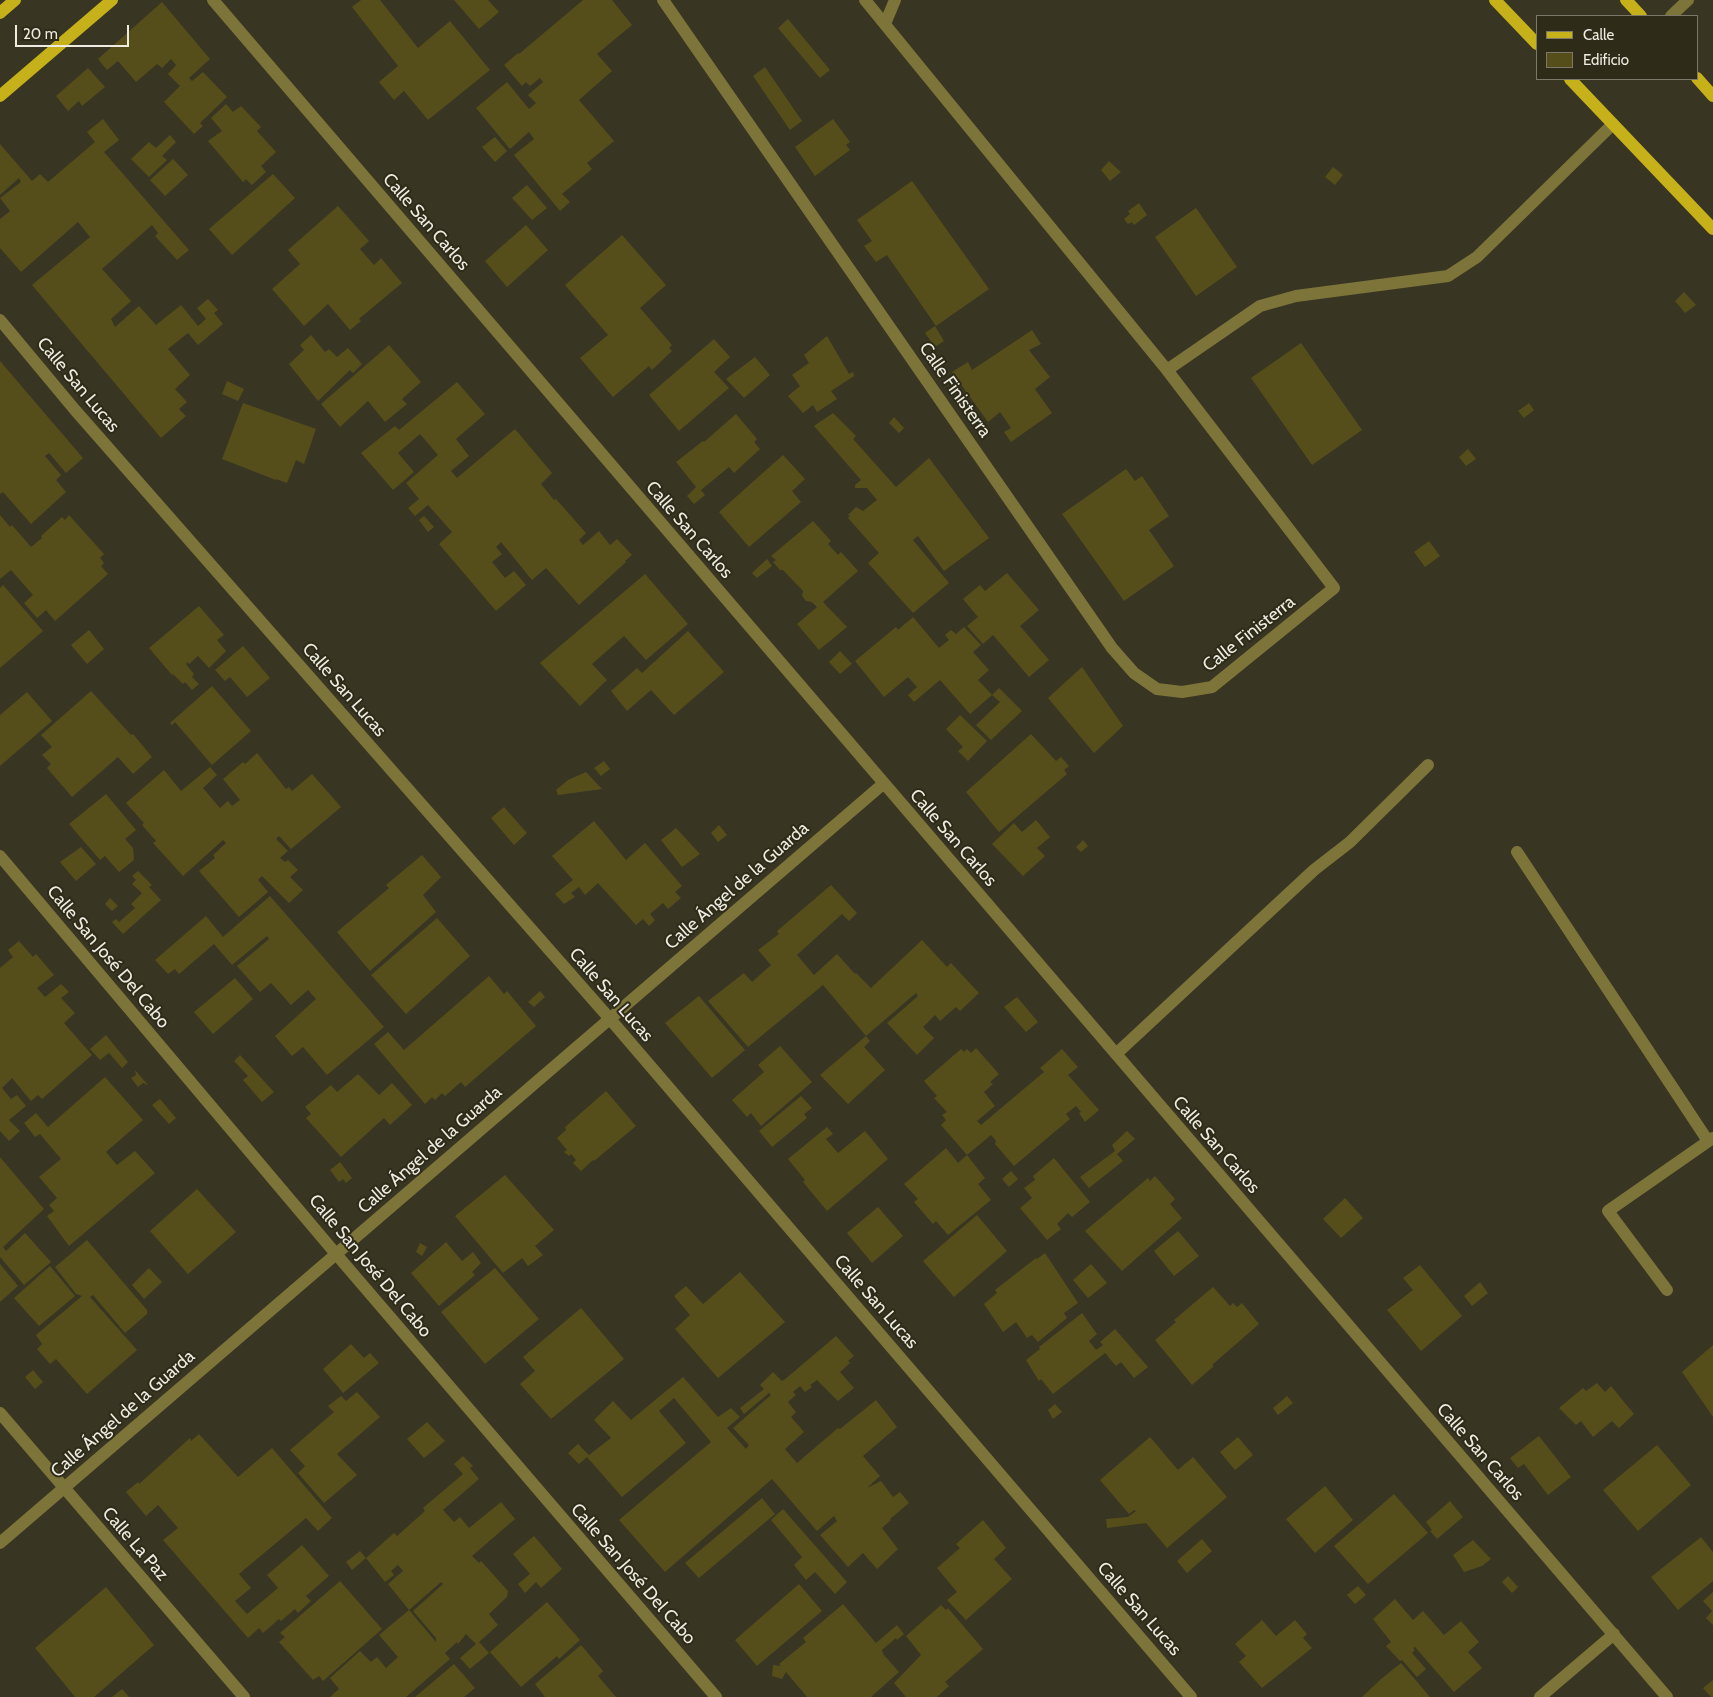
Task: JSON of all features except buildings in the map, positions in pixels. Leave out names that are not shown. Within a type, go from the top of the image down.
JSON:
[{"type":"main road","points":[[0,13],[15,0]]},
{"type":"main road","points":[[0,96],[112,0]]},
{"type":"main road","points":[[1495,0],[1536,43]]},
{"type":"main road","points":[[1626,0],[1640,15]]},
{"type":"main road","points":[[1698,79],[1713,96]]},
{"type":"main road","points":[[1571,80],[1713,229]]},
{"type":"street","name":"Calle San Carlos","points":[[213,0],[1667,1697]]},
{"type":"street","name":"Calle Finisterra","points":[[663,0],[1112,648],[1134,673],[1157,689],[1182,692],[1212,687],[1334,588],[1167,370],[865,0]]},
{"type":"street","points":[[885,24],[895,0]]},
{"type":"street","points":[[1672,15],[1688,0]]},
{"type":"street","points":[[1167,370],[1260,306],[1296,296],[1448,276],[1477,257],[1613,124]]},
{"type":"street","name":"Calle San Lucas","points":[[0,320],[75,410],[610,1019],[1191,1697]]},
{"type":"street","points":[[1116,1054],[1314,870],[1350,842],[1428,765]]},
{"type":"street","name":"Calle Ángel de la Guarda","points":[[0,1543],[883,784]]},
{"type":"street","points":[[1517,852],[1711,1139],[1608,1211],[1667,1290]]},
{"type":"street","name":"Calle San José Del Cabo","points":[[0,856],[336,1254],[716,1697]]},
{"type":"street","name":"Calle La Paz","points":[[0,1413],[244,1697]]},
{"type":"street","points":[[1540,1697],[1614,1634]]}]
